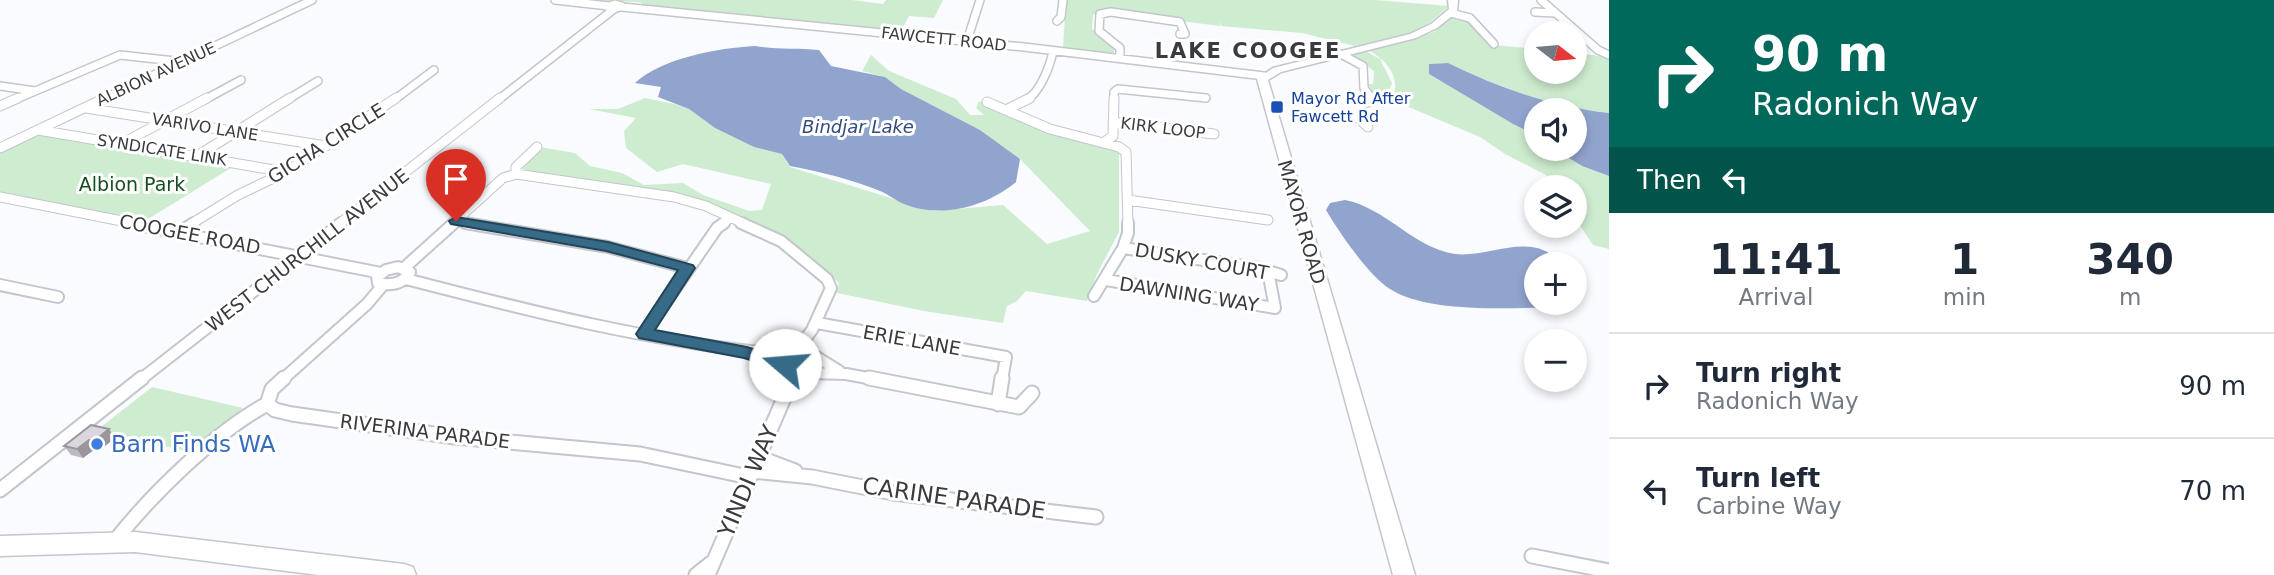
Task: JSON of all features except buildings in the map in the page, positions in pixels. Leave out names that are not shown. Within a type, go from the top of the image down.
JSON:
[{"type":"main road","points":[[1265,76],[1422,32],[1451,13],[1455,8],[1453,0]]},
{"type":"main road","name":"MAYOR ROAD","points":[[1265,76],[1262,79],[1263,89],[1404,575]]},
{"type":"main road","points":[[0,546],[114,542],[208,549],[353,572],[404,575]]},
{"type":"street","name":"ALBION AVENUE","points":[[0,148],[312,0]]},
{"type":"street","name":"FAWCETT ROAD","points":[[555,0],[1120,57],[1265,76]]},
{"type":"street","points":[[968,41],[980,0]]},
{"type":"street","points":[[1057,21],[1061,18],[1063,0]]},
{"type":"street","points":[[1541,0],[1609,55]]},
{"type":"street","name":"WEST CHURCHILL AVENUE","points":[[0,490],[615,7]]},
{"type":"street","points":[[1120,57],[1120,48],[1099,31],[1100,14],[1111,12],[1174,20],[1184,24],[1185,34],[1180,34]]},
{"type":"street","points":[[1535,12],[1558,13]]},
{"type":"street","points":[[1451,13],[1470,18],[1494,44]]},
{"type":"street","points":[[1587,43],[1591,43]]},
{"type":"street","points":[[1006,110],[1032,97],[1039,81],[1050,69],[1053,51]]},
{"type":"street","points":[[1341,54],[1363,66],[1364,88],[1373,100],[1356,106],[1352,112],[1368,127]]},
{"type":"street","points":[[0,106],[120,55],[184,62]]},
{"type":"street","name":"GICHA CIRCLE","points":[[179,232],[226,201],[286,172],[428,77],[434,70]]},
{"type":"street","points":[[121,144],[241,80]]},
{"type":"street","points":[[197,156],[318,81]]},
{"type":"street","points":[[0,86],[35,91]]},
{"type":"street","points":[[1103,143],[1113,136],[1114,92],[1118,89],[1206,98]]},
{"type":"street","points":[[987,102],[1050,129],[1119,147],[1128,156],[1128,233],[1106,280],[1094,296]]},
{"type":"street","name":"VARIVO LANE","points":[[85,108],[326,146]]},
{"type":"street","name":"KIRK LOOP","points":[[1113,122],[1214,134]]},
{"type":"street","name":"SYNDICATE LINK","points":[[38,130],[286,172]]},
{"type":"street","points":[[516,174],[516,167],[537,146]]},
{"type":"street","points":[[382,279],[394,285],[456,221],[503,178],[516,174],[674,197],[706,206],[730,218],[717,228],[687,268],[645,334]]},
{"type":"street","name":"COOGEE ROAD","points":[[1,198],[299,255],[382,279]]},
{"type":"street","points":[[1128,200],[1268,219]]},
{"type":"street","name":"YINDI WAY","points":[[696,575],[710,569],[784,398],[794,365],[817,323],[831,288],[827,279],[787,245],[730,218]]},
{"type":"street","points":[[456,221],[608,247],[687,268]]},
{"type":"street","name":"DUSKY COURT","points":[[1123,248],[1281,275]]},
{"type":"street","points":[[114,542],[139,509],[240,419],[267,404],[272,389],[367,304],[382,279],[393,268],[405,274],[562,318],[747,352],[794,365],[1019,407],[1032,393]]},
{"type":"street","name":"DAWNING WAY","points":[[1106,280],[1275,308],[1268,271]]},
{"type":"street","points":[[0,285],[58,297]]},
{"type":"street","name":"ERIE LANE","points":[[817,323],[1006,357],[998,404]]},
{"type":"street","points":[[810,337],[816,358]]},
{"type":"street","points":[[794,365],[804,352],[846,374]]},
{"type":"street","name":"YINDI WAY","points":[[794,365],[817,368],[816,358]]},
{"type":"street","name":"RIVERINA PARADE","points":[[267,404],[275,410],[292,414],[356,424],[753,468]]},
{"type":"street","name":"CARINE PARADE","points":[[753,468],[893,493],[1096,517]]},
{"type":"street","points":[[1532,555],[1609,571]]},
{"type":"green space","points":[[574,0],[852,0],[883,4],[886,0],[943,0],[934,18],[909,16],[900,33],[641,6],[642,3],[637,2]]},
{"type":"green space","points":[[1066,0],[1375,0],[1449,6],[1424,27],[1410,33],[1355,46],[1302,33],[1221,26],[1220,21],[1220,26],[1102,11],[1093,15],[1092,29],[1114,47],[1114,52],[1108,54],[1063,48]]},
{"type":"green space","points":[[1452,16],[1469,19],[1494,45],[1524,48],[1524,84],[1587,84],[1587,54],[1609,57],[1609,113],[1587,110],[1587,98],[1537,98],[1477,77],[1448,63],[1429,64],[1429,74],[1524,129],[1524,161],[1574,161],[1609,176],[1609,249],[1593,245],[1587,236],[1587,175],[1546,175],[1505,154],[1480,137],[1399,103],[1394,96],[1395,81],[1390,69],[1369,50],[1434,32]]},
{"type":"green space","points":[[1365,51],[1380,59],[1392,83],[1388,94],[1390,100],[1377,97],[1368,84],[1373,84],[1374,71],[1352,55]]},
{"type":"green space","points":[[871,55],[889,71],[956,99],[970,115],[984,115],[976,108],[979,101],[1036,127],[1119,152],[1119,232],[1097,274],[1087,301],[1026,291],[1017,301],[1007,306],[1003,323],[924,311],[837,293],[839,283],[835,279],[718,208],[526,172],[521,167],[540,147],[575,153],[590,166],[622,173],[644,185],[683,183],[703,195],[749,211],[762,210],[771,184],[683,164],[657,172],[626,148],[624,131],[636,118],[589,109],[618,109],[645,98],[689,109],[715,128],[754,147],[782,154],[790,167],[933,211],[1003,205],[1047,244],[1090,231],[1020,159],[980,130],[901,89],[885,77],[862,71]]},
{"type":"green space","name":"Albion Park","points":[[38,130],[239,163],[140,224],[0,197],[0,148]]},
{"type":"green space","points":[[152,387],[243,408],[189,452],[97,430]]},
{"type":"water","name":"Bindjar Lake","points":[[755,46],[819,50],[831,66],[885,77],[901,89],[980,130],[1020,159],[1016,182],[991,198],[963,208],[918,208],[858,183],[790,166],[782,154],[754,147],[715,128],[689,109],[658,97],[661,87],[635,83],[660,67],[691,56]]},
{"type":"water","points":[[1448,63],[1487,81],[1538,98],[1524,98],[1524,129],[1429,74],[1429,64]]},
{"type":"water","points":[[1587,110],[1609,113],[1609,176],[1574,161],[1587,161]]},
{"type":"water","points":[[1345,200],[1360,204],[1426,244],[1455,254],[1511,247],[1538,248],[1546,252],[1524,252],[1524,308],[1472,308],[1426,302],[1390,289],[1373,274],[1326,210],[1330,203]]},
{"type":"place","name":"Mayor Rd After Fawcett Rd","points":[[1277,107]]},
{"type":"place","name":"Barn Finds WA","points":[[97,444]]},
{"type":"district","name":"LAKE COOGEE","points":[[1248,51]]},
{"type":"route","points":[[456,221],[623,250],[687,268],[645,334],[747,352],[785,365]]}]
